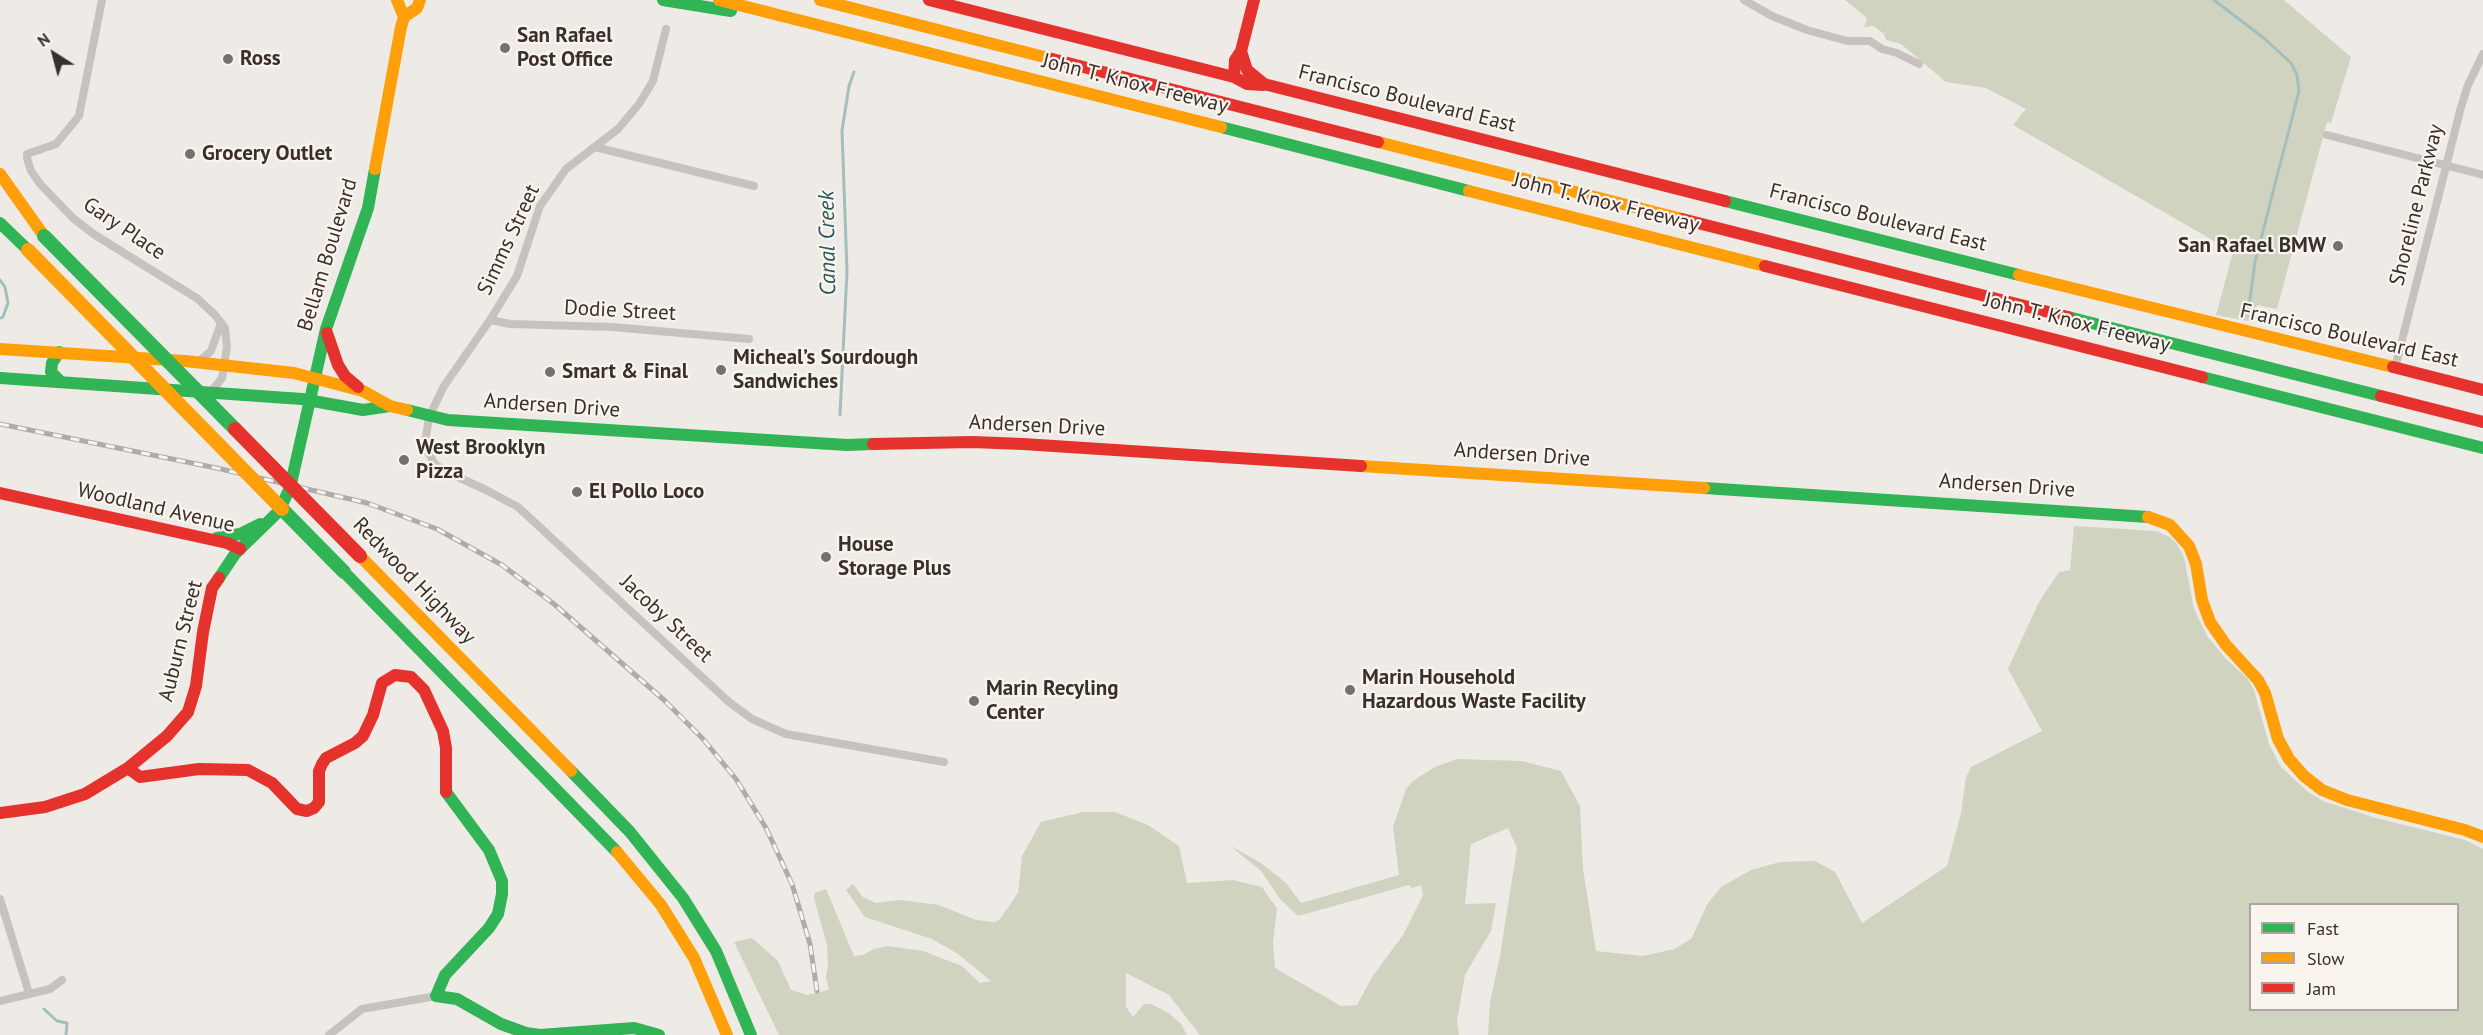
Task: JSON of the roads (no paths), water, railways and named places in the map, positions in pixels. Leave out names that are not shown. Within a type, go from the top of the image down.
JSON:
[{"type":"main road","points":[[397,0],[404,17]]},
{"type":"main road","name":"Bellam Boulevard","points":[[310,400],[326,329],[368,207],[393,61],[404,17],[417,8],[420,0]]},
{"type":"main road","points":[[663,0],[834,29]]},
{"type":"main road","name":"John T. Knox Freeway","points":[[719,0],[2483,448]]},
{"type":"main road","points":[[820,0],[928,28]]},
{"type":"main road","points":[[852,0],[928,28]]},
{"type":"main road","name":"Francisco Boulevard East","points":[[929,0],[1234,77],[1247,84],[1264,84],[2207,323],[2483,390]]},
{"type":"main road","points":[[1234,77],[1235,60],[1241,51],[1254,0]]},
{"type":"main road","name":"John T. Knox Freeway","points":[[928,28],[2483,422]]},
{"type":"main road","name":"Francisco Boulevard East","points":[[1241,51],[1247,70],[1264,84]]},
{"type":"main road","points":[[0,174],[44,236]]},
{"type":"main road","name":"Redwood Highway","points":[[0,190],[630,832],[689,906],[716,951],[751,1035]]},
{"type":"main road","name":"Redwood Highway","points":[[0,223],[636,873],[662,905],[689,949],[712,996],[727,1035]]},
{"type":"main road","points":[[326,329],[338,365],[345,376],[363,391]]},
{"type":"main road","name":"Andersen Drive","points":[[0,349],[198,362],[315,377],[363,391],[390,406],[429,417],[467,421],[847,445],[972,442],[1023,444],[2149,517],[2170,525],[2189,546],[2196,564],[2202,600],[2210,622],[2226,645],[2258,680],[2265,693],[2278,739],[2289,759],[2304,776],[2322,789],[2347,800],[2465,830],[2483,837]]},
{"type":"main road","points":[[59,352],[52,363],[51,372],[61,382]]},
{"type":"main road","name":"Andersen Drive","points":[[0,378],[310,400],[363,410],[390,406]]},
{"type":"main road","name":"Woodland Avenue","points":[[0,493],[227,543],[240,549],[272,519],[290,488],[310,400]]},
{"type":"main road","points":[[204,538],[232,536],[272,519]]},
{"type":"main road","name":"Auburn Street","points":[[0,813],[45,807],[85,794],[128,768],[167,736],[188,712],[196,686],[212,588],[224,568],[240,549]]},
{"type":"main road","points":[[128,768],[140,777],[199,769],[248,770],[272,783],[297,809],[307,811],[319,802],[319,771],[322,764],[326,758],[355,743],[363,736],[373,715],[379,690],[384,681],[398,674],[416,680],[432,704],[443,731],[446,748],[446,794],[489,850],[502,881],[498,914],[489,928],[445,975],[436,996],[457,999],[501,1024],[526,1033],[540,1035],[634,1028],[659,1035]]},
{"type":"street","name":"Gary Place","points":[[102,0],[79,116],[56,144],[27,154],[31,171],[74,219],[95,235],[198,298],[221,322]]},
{"type":"street","points":[[1744,0],[1807,30],[1847,41],[1870,41],[1882,49],[1897,53],[1919,64]]},
{"type":"street","name":"Simms Street","points":[[429,417],[444,386],[490,320],[522,265],[535,220],[548,194],[566,169],[628,119],[653,81],[666,29]]},
{"type":"street","name":"Shoreline Parkway","points":[[2395,368],[2464,96],[2483,54]]},
{"type":"street","points":[[2327,135],[2483,175]]},
{"type":"street","points":[[595,147],[754,186]]},
{"type":"street","name":"Dodie Street","points":[[490,320],[510,324],[612,327],[749,339]]},
{"type":"street","points":[[198,362],[210,351],[221,322]]},
{"type":"street","points":[[211,392],[219,384],[225,365],[228,340],[221,322]]},
{"type":"street","name":"Jacoby Street","points":[[429,417],[426,443],[430,457],[435,464],[518,507],[740,712],[763,726],[786,734],[944,762]]},
{"type":"street","points":[[0,899],[29,993]]},
{"type":"street","points":[[0,1001],[50,989],[62,980]]},
{"type":"street","points":[[329,1035],[362,1010],[436,996]]},
{"type":"waterway","points":[[2214,0],[2265,39],[2291,63],[2297,75],[2299,91],[2255,262],[2248,314]]},
{"type":"waterway","name":"Canal Creek","points":[[840,415],[847,271],[842,131],[849,86],[854,72]]},
{"type":"waterway","points":[[0,280],[5,287],[8,303],[3,317],[0,318]]},
{"type":"waterway","points":[[44,1009],[57,1021],[67,1023],[66,1035]]},
{"type":"railway","points":[[0,424],[221,469],[367,503],[437,529],[502,565],[554,604],[664,700],[703,739],[736,779],[766,828],[792,884],[810,944],[817,991]]},
{"type":"place","name":"San Rafael Post Office","points":[[505,48]]},
{"type":"place","name":"Ross","points":[[228,59]]},
{"type":"place","name":"Grocery Outlet","points":[[190,154]]},
{"type":"place","name":"San Rafael BMW","points":[[2338,246]]},
{"type":"place","name":"Micheal’s Sourdough Sandwiches","points":[[721,370]]},
{"type":"place","name":"Smart & Final","points":[[550,372]]},
{"type":"place","name":"West Brooklyn Pizza","points":[[404,460]]},
{"type":"place","name":"El Pollo Loco","points":[[577,492]]},
{"type":"place","name":"House Storage Plus","points":[[826,557]]},
{"type":"place","name":"Marin Household Hazardous Waste Facility","points":[[1350,690]]},
{"type":"place","name":"Marin Recyling Center","points":[[974,701]]}]
